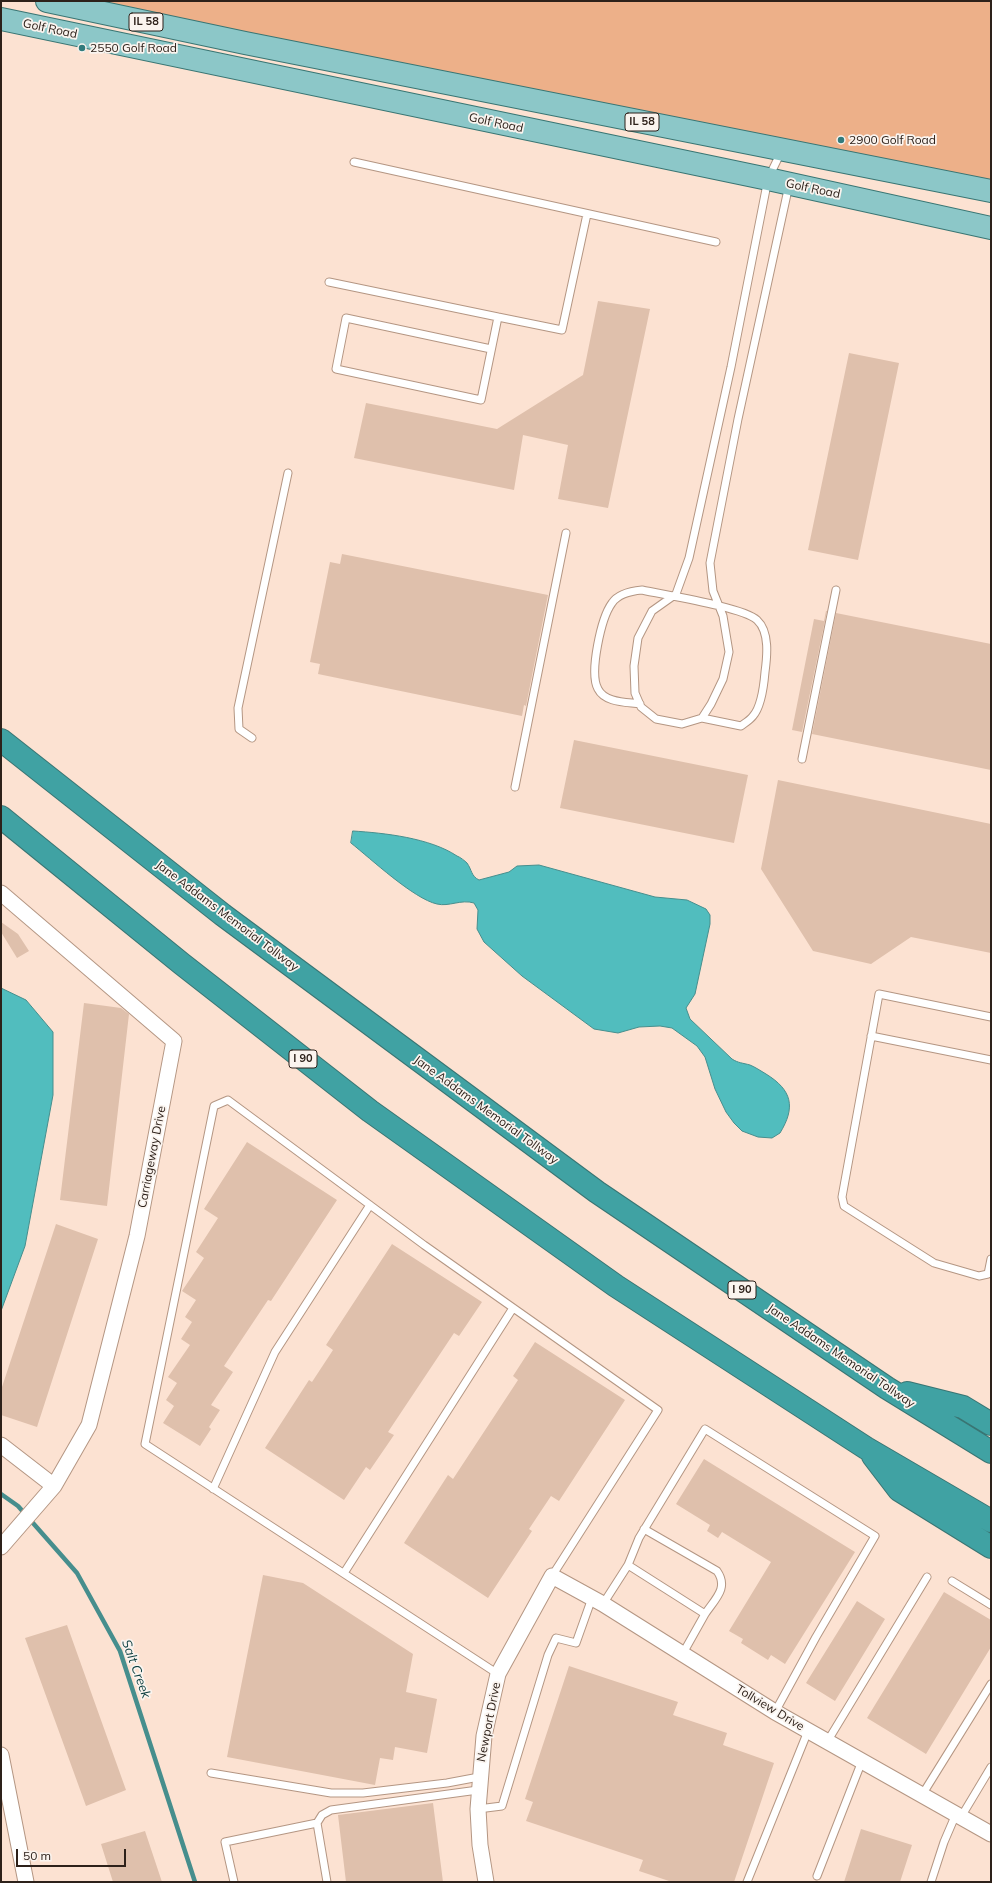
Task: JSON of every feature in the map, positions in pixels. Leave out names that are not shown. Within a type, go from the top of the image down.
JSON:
[{"type":"highway","name":"Jane Addams Memorial Tollway","points":[[1,740],[223,915],[598,1192],[887,1388],[991,1452]]},
{"type":"highway","name":"I 90","points":[[1,817],[182,964],[370,1112],[616,1286],[866,1448],[991,1521]]},
{"type":"highway","points":[[887,1388],[963,1407],[991,1424]]},
{"type":"highway","points":[[866,1448],[899,1490],[991,1547]]},
{"type":"main road","name":"IL 58","points":[[46,1],[245,43],[991,191]]},
{"type":"main road","name":"Golf Road","points":[[1,19],[779,182],[991,228]]},
{"type":"street","name":"Carriageway Drive","points":[[1,893],[174,1041],[137,1236],[89,1425],[54,1486],[1,1547]]},
{"type":"street","points":[[1,1445],[54,1486]]},
{"type":"street","name":"Tollview Drive","points":[[552,1576],[598,1601],[775,1712],[991,1834]]},
{"type":"street","name":"Newport Drive","points":[[486,1882],[480,1845],[478,1809],[478,1784],[484,1736],[498,1674],[552,1576]]},
{"type":"street","points":[[1,1755],[26,1882]]},
{"type":"lane","points":[[702,718],[712,704],[723,679],[729,652],[723,616],[713,591],[710,563],[779,182],[782,150]]},
{"type":"lane","points":[[354,162],[716,242]]},
{"type":"lane","points":[[640,704],[608,698],[598,689],[594,666],[603,622],[612,602],[630,591],[642,590],[672,596],[719,606],[756,619],[764,631],[767,655],[763,689],[754,715],[741,726],[702,718],[682,724],[656,719],[640,704],[635,693],[634,666],[638,638],[652,612],[672,596],[676,594],[689,558],[731,366],[779,182]]},
{"type":"lane","points":[[329,282],[562,330],[587,214]]},
{"type":"lane","points":[[491,349],[346,318],[336,369],[480,400],[498,317]]},
{"type":"lane","points":[[252,738],[239,729],[238,708],[288,473]]},
{"type":"lane","points":[[515,787],[566,533]]},
{"type":"lane","points":[[802,759],[836,590]]},
{"type":"lane","points":[[991,1016],[879,994],[842,1196],[844,1206],[934,1263],[979,1276],[988,1274],[991,1259]]},
{"type":"lane","points":[[871,1036],[991,1060]]},
{"type":"lane","points":[[498,1674],[145,1444],[214,1106],[228,1100],[370,1205],[658,1410],[552,1576]]},
{"type":"lane","points":[[213,1489],[275,1352],[370,1205]]},
{"type":"lane","points":[[344,1573],[514,1308]]},
{"type":"lane","points":[[478,1809],[502,1806],[548,1655],[556,1638],[576,1643],[598,1601],[628,1566],[644,1529],[705,1429],[875,1536],[816,1637],[775,1712]]},
{"type":"lane","points":[[644,1529],[717,1571],[722,1579],[723,1585],[682,1655]]},
{"type":"lane","points":[[628,1566],[705,1614]]},
{"type":"lane","points":[[827,1742],[926,1577]]},
{"type":"lane","points":[[952,1581],[991,1605]]},
{"type":"lane","points":[[922,1795],[991,1684]]},
{"type":"lane","points":[[747,1882],[808,1731]]},
{"type":"lane","points":[[817,1876],[862,1761]]},
{"type":"lane","points":[[931,1882],[944,1842],[958,1816],[991,1767]]},
{"type":"lane","points":[[211,1773],[331,1793],[363,1794],[447,1783],[478,1784]]},
{"type":"lane","points":[[327,1882],[317,1823],[322,1815],[331,1810],[478,1784]]},
{"type":"lane","points":[[234,1882],[225,1842],[317,1823]]},
{"type":"shaded area","points":[[47,1],[991,1],[991,191]]},
{"type":"water","points":[[353,831],[393,835],[434,845],[464,860],[474,877],[479,880],[509,872],[517,866],[539,865],[655,897],[687,900],[706,909],[710,915],[710,924],[695,994],[686,1008],[690,1019],[732,1059],[756,1068],[775,1080],[781,1086],[789,1100],[789,1107],[785,1124],[780,1133],[772,1138],[758,1137],[742,1131],[726,1112],[715,1089],[705,1057],[697,1046],[672,1028],[660,1026],[639,1027],[618,1033],[594,1029],[522,976],[484,942],[477,929],[478,910],[474,903],[464,902],[442,905],[428,901],[417,895],[393,878],[351,843]]},
{"type":"water","points":[[1,988],[26,1000],[53,1032],[53,1095],[25,1246],[1,1311]]},
{"type":"building","points":[[598,301],[650,309],[608,508],[558,499],[568,445],[523,435],[514,490],[354,458],[366,403],[497,429],[583,375]]},
{"type":"building","points":[[849,353],[899,363],[858,560],[808,550]]},
{"type":"building","points":[[342,554],[548,595],[526,706],[524,705],[522,716],[318,674],[320,664],[310,662],[330,562],[340,564]]},
{"type":"building","points":[[826,611],[802,732],[792,730],[814,619],[824,621]]},
{"type":"building","points":[[836,613],[991,644],[991,770],[812,734]]},
{"type":"building","points":[[574,740],[748,775],[734,843],[560,808]]},
{"type":"building","points":[[778,780],[991,824],[991,953],[911,937],[871,964],[813,951],[761,869]]},
{"type":"building","points":[[1,922],[18,934],[29,951],[17,958],[1,932]]},
{"type":"building","points":[[84,1003],[121,1008],[129,1014],[107,1206],[60,1200]]},
{"type":"building","points":[[247,1142],[337,1200],[271,1301],[268,1300],[224,1366],[233,1372],[211,1405],[220,1410],[209,1427],[211,1429],[200,1446],[163,1423],[174,1406],[166,1400],[177,1383],[168,1377],[190,1345],[181,1339],[192,1322],[185,1317],[196,1300],[182,1291],[204,1258],[196,1252],[218,1218],[204,1209]]},
{"type":"building","points":[[56,1224],[98,1239],[37,1427],[1,1415],[1,1390]]},
{"type":"building","points":[[392,1244],[482,1302],[459,1336],[454,1333],[388,1432],[394,1435],[370,1470],[366,1467],[344,1500],[265,1448],[309,1380],[312,1382],[333,1350],[326,1345]]},
{"type":"building","points":[[535,1342],[625,1400],[559,1501],[551,1496],[529,1529],[532,1531],[488,1598],[404,1543],[448,1475],[453,1479],[518,1380],[513,1376]]},
{"type":"building","points":[[704,1459],[855,1552],[785,1664],[771,1655],[768,1660],[741,1643],[743,1639],[729,1631],[771,1562],[722,1532],[718,1538],[707,1531],[710,1525],[676,1504]]},
{"type":"building","points":[[263,1575],[303,1583],[413,1654],[406,1692],[437,1699],[427,1753],[395,1747],[393,1760],[380,1758],[375,1785],[227,1757]]},
{"type":"building","points":[[944,1592],[991,1620],[991,1647],[926,1754],[867,1718]]},
{"type":"building","points":[[857,1601],[885,1619],[835,1701],[806,1683]]},
{"type":"building","points":[[67,1625],[126,1790],[86,1806],[25,1638]]},
{"type":"building","points":[[569,1666],[678,1702],[673,1715],[727,1733],[723,1745],[774,1763],[734,1882],[672,1882],[639,1871],[643,1860],[526,1821],[533,1802],[525,1799]]},
{"type":"building","points":[[433,1803],[443,1882],[346,1882],[338,1815]]},
{"type":"building","points":[[861,1829],[912,1845],[900,1882],[844,1882]]},
{"type":"building","points":[[145,1831],[162,1882],[113,1882],[101,1844]]},
{"type":"waterway","name":"Salt Creek","points":[[1,1494],[18,1506],[77,1573],[120,1651],[195,1882]]},
{"type":"place","name":"2550 Golf Road","points":[[82,48]]},
{"type":"place","name":"2900 Golf Road","points":[[841,140]]}]
